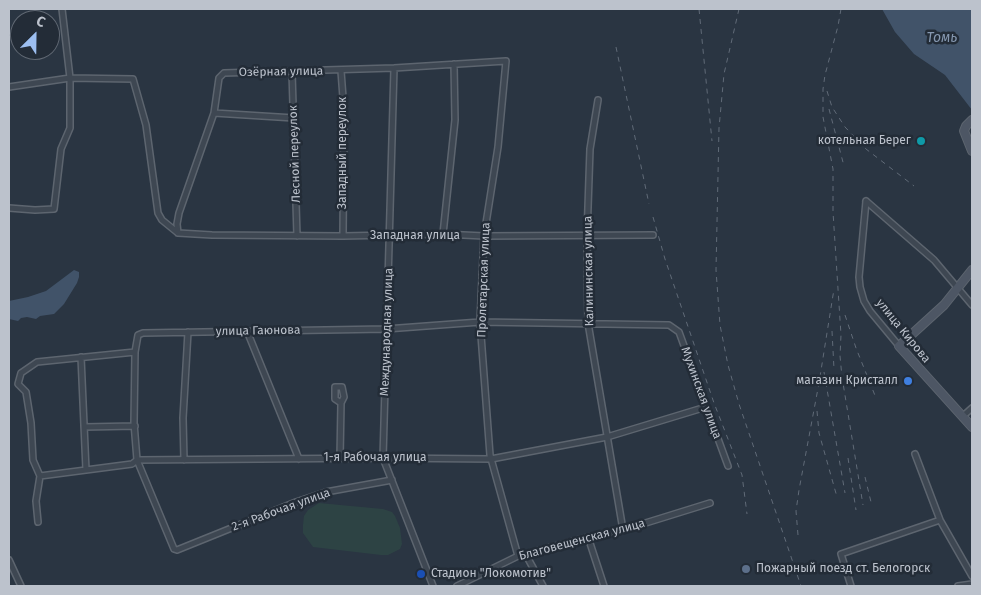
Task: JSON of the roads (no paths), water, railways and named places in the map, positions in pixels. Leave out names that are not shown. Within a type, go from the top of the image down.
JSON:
[{"type":"main road","points":[[971,122],[964,131],[972,151]]},
{"type":"main road","points":[[899,346],[944,305],[972,270]]},
{"type":"main road","name":"улица Кирова","points":[[899,346],[972,427]]},
{"type":"street","points":[[9,208],[54,209],[61,149],[70,128],[70,78],[62,9]]},
{"type":"street","name":"Озёрная улица","points":[[178,233],[179,213],[214,113],[219,78],[224,73],[394,68],[506,61]]},
{"type":"street","name":"Пролетарская улица","points":[[506,61],[498,147],[484,236],[480,322],[491,459],[518,556]]},
{"type":"street","points":[[442,234],[455,120],[454,64]]},
{"type":"street","name":"Международная улица","points":[[394,68],[383,458],[432,586]]},
{"type":"street","name":"Западный переулок","points":[[341,70],[344,111],[343,236]]},
{"type":"street","name":"Лесной переулок","points":[[292,72],[297,236]]},
{"type":"street","points":[[9,87],[70,78],[133,79],[146,125],[158,212],[162,220],[178,233]]},
{"type":"street","name":"Калининская улица","points":[[598,100],[590,149],[587,236],[588,323],[623,530]]},
{"type":"street","points":[[214,113],[294,118]]},
{"type":"street","name":"улица Кирова","points":[[899,346],[870,311],[864,301],[860,287],[866,201],[934,260],[958,289]]},
{"type":"street","name":"Западная улица","points":[[178,233],[297,236],[442,234],[484,236],[653,235]]},
{"type":"street","points":[[958,289],[972,305]]},
{"type":"street","name":"улица Гаюнова","points":[[135,352],[138,335],[143,333],[386,329],[480,322],[669,325]]},
{"type":"street","name":"Мухинская улица","points":[[669,325],[679,332],[692,370],[702,390],[706,407],[728,466]]},
{"type":"street","points":[[247,331],[299,459]]},
{"type":"street","points":[[184,460],[183,418],[188,332]]},
{"type":"street","points":[[38,522],[36,501],[40,476],[33,460],[31,423],[26,392],[18,384],[21,373],[37,362],[135,352],[137,460]]},
{"type":"street","points":[[81,357],[86,470]]},
{"type":"street","points":[[340,458],[341,403]]},
{"type":"street","name":"1-я Рабочая улица","points":[[40,476],[132,464],[137,460],[491,459],[607,437],[706,407]]},
{"type":"street","points":[[963,416],[972,408]]},
{"type":"street","points":[[84,427],[135,426]]},
{"type":"street","points":[[915,454],[940,520],[972,576]]},
{"type":"street","name":"2-я Рабочая улица","points":[[137,460],[174,549],[177,550],[296,502],[326,492],[392,480]]},
{"type":"street","name":"Благовещенская улица","points":[[457,586],[518,556],[588,537],[623,530],[710,503]]},
{"type":"street","points":[[851,586],[840,554],[940,520]]},
{"type":"street","points":[[588,537],[604,586]]},
{"type":"street","points":[[526,555],[542,586]]},
{"type":"street","points":[[9,560],[21,586]]},
{"type":"street","points":[[958,586],[972,584]]},
{"type":"water","name":"Томь","points":[[882,9],[972,9],[972,110],[945,75],[914,54],[895,32]]},
{"type":"water","points":[[74,270],[79,272],[77,283],[64,304],[54,314],[40,316],[36,319],[21,318],[18,321],[9,319],[9,301],[46,291]]},
{"type":"railway","points":[[699,9],[712,141]]},
{"type":"railway","points":[[739,9],[724,74],[719,128],[716,270],[720,325],[728,365],[739,404],[801,586]]},
{"type":"railway","points":[[841,9],[825,75],[823,117],[833,169],[833,212],[842,377],[863,505]]},
{"type":"railway","points":[[616,47],[649,204]]},
{"type":"railway","points":[[827,91],[832,107],[845,127],[866,149],[914,186]]},
{"type":"railway","points":[[829,109],[844,166]]},
{"type":"railway","points":[[653,217],[665,259],[714,403],[742,475],[747,514]]},
{"type":"railway","points":[[798,535],[796,511],[799,490],[834,289]]},
{"type":"railway","points":[[845,315],[876,398]]},
{"type":"railway","points":[[832,331],[834,369]]},
{"type":"railway","points":[[824,372],[845,493]]},
{"type":"railway","points":[[817,411],[819,433],[837,497]]},
{"type":"railway","points":[[848,458],[856,510]]},
{"type":"railway","points":[[865,477],[871,502]]},
{"type":"place","name":"котельная Берег","points":[[921,141]]},
{"type":"place","name":"магазин Кристалл","points":[[908,381]]},
{"type":"place","name":"Пожарный поезд ст. Белогорск","points":[[746,569]]},
{"type":"place","name":"Стадион \"Локомотив\"","points":[[421,574]]}]
